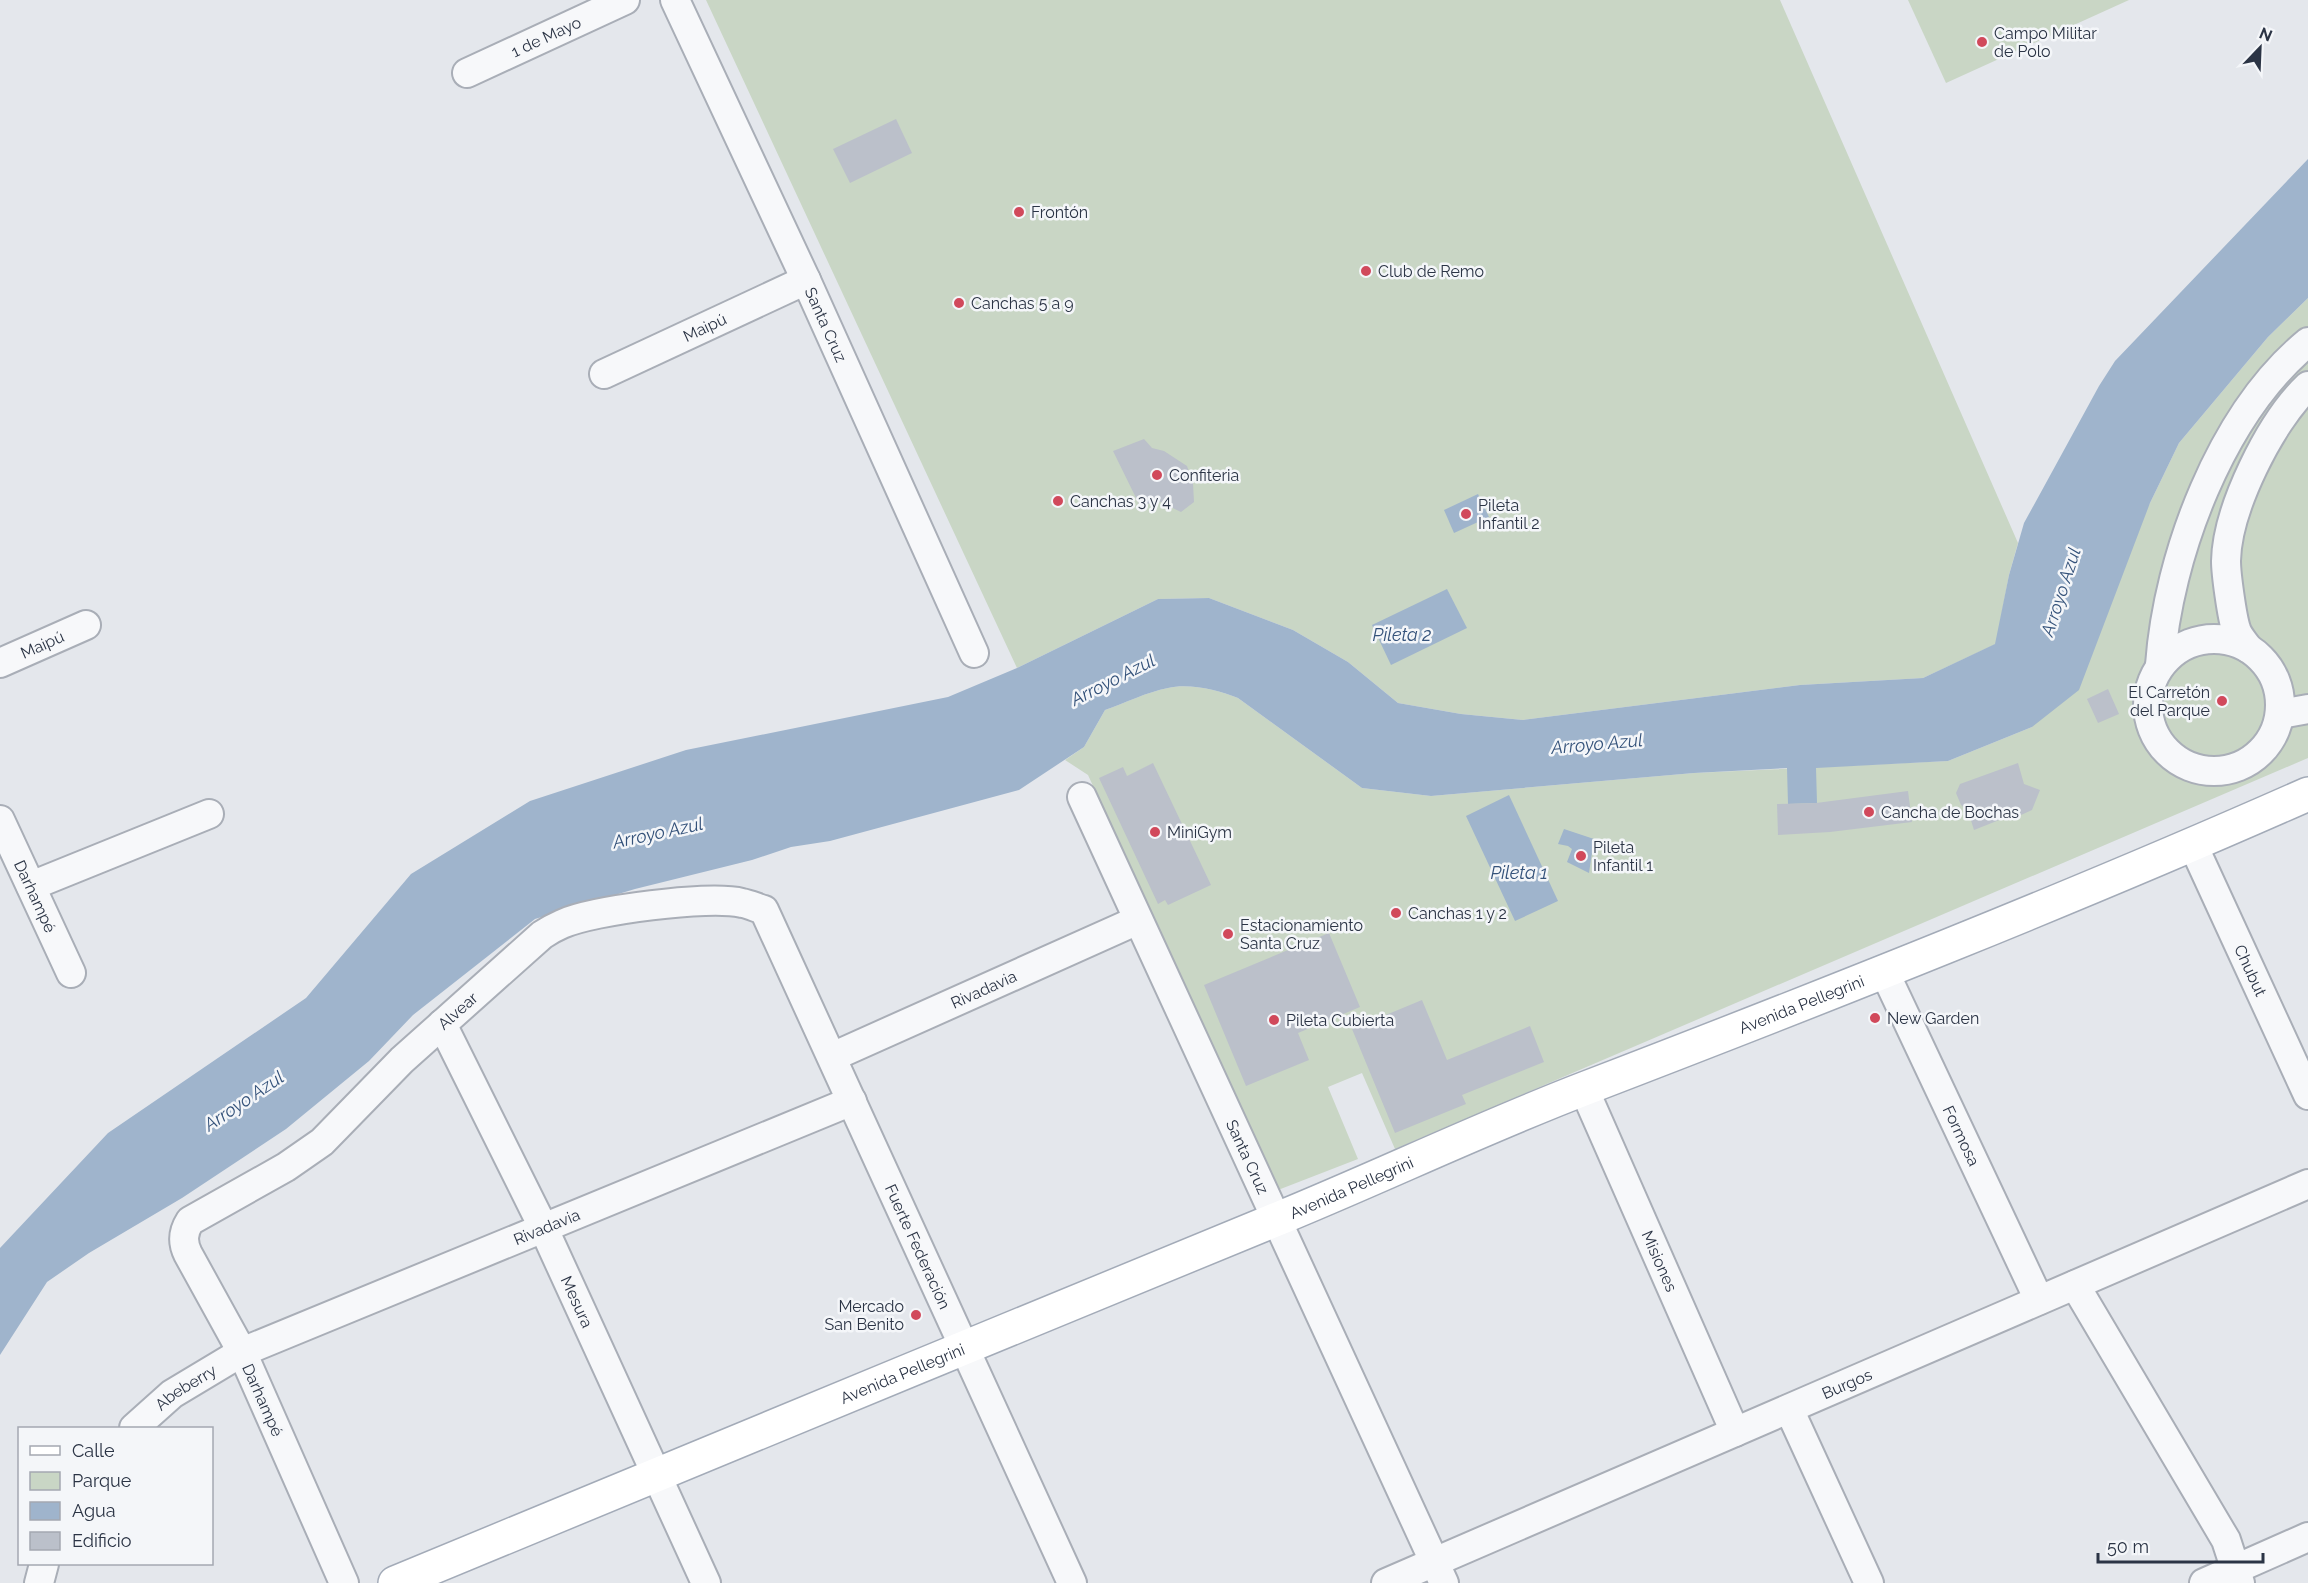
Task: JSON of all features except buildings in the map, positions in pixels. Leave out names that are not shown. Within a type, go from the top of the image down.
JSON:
[{"type":"main road","name":"Avenida Pellegrini","points":[[395,1583],[1275,1220],[1494,1115],[1543,1095],[1584,1089],[1884,971],[2193,845],[2308,794]]},
{"type":"street","name":"1 de Mayo","points":[[468,73],[625,0]]},
{"type":"street","name":"Santa Cruz","points":[[675,0],[806,280],[974,653]]},
{"type":"street","name":"Maipú","points":[[604,374],[806,280]]},
{"type":"street","points":[[2160,665],[2162,636],[2176,569],[2209,481],[2235,427],[2267,383],[2308,342]]},
{"type":"street","points":[[2248,648],[2236,630],[2226,562],[2230,532],[2244,490],[2266,440],[2308,386]]},
{"type":"street","name":"Maipú","points":[[0,663],[86,625]]},
{"type":"street","points":[[2201,640],[2230,641],[2248,648],[2263,660],[2274,676],[2280,695],[2280,714],[2275,731],[2266,746],[2238,767],[2203,770],[2186,765],[2163,748],[2149,719],[2148,700],[2151,682],[2160,665],[2174,651],[2201,640]]},
{"type":"street","points":[[2280,714],[2308,709]]},
{"type":"street","name":"Santa Cruz","points":[[1082,797],[1439,1573]]},
{"type":"street","points":[[31,886],[209,814]]},
{"type":"street","name":"Darhampé","points":[[0,820],[72,973]]},
{"type":"street","name":"Chubut","points":[[2193,845],[2308,1095]]},
{"type":"street","name":"Alvear","points":[[190,1221],[286,1167],[322,1142],[402,1060],[542,935],[563,923],[630,909],[709,901],[741,902],[764,910]]},
{"type":"street","name":"Fuerte Federación","points":[[764,910],[1072,1583]]},
{"type":"street","name":"Rivadavia","points":[[832,1058],[1138,920]]},
{"type":"street","name":"Formosa","points":[[1884,971],[2039,1300]]},
{"type":"street","name":"Mesura","points":[[442,1024],[543,1227],[706,1583]]},
{"type":"street","name":"Misiones","points":[[1584,1089],[1735,1432]]},
{"type":"street","name":"Rivadavia","points":[[242,1352],[852,1101]]},
{"type":"street","name":"Burgos","points":[[1386,1583],[1439,1573],[1735,1432],[2308,1184]]},
{"type":"street","name":"Darhampé","points":[[190,1221],[183,1236],[184,1245],[242,1352],[344,1583]]},
{"type":"street","points":[[2075,1285],[2226,1540],[2238,1576]]},
{"type":"street","name":"Abeberry","points":[[135,1427],[172,1394],[242,1352]]},
{"type":"street","points":[[1789,1409],[1869,1583]]},
{"type":"street","points":[[2204,1583],[2238,1576],[2308,1537]]},
{"type":"street","points":[[39,1583],[44,1565]]},
{"type":"green space","name":"Club de Remo","points":[[706,0],[1780,0],[2018,543],[2009,575],[1996,644],[1923,678],[1800,685],[1523,720],[1461,714],[1398,703],[1348,662],[1293,630],[1209,598],[1158,599],[1017,668]]},
{"type":"green space","name":"Campo Militar de Polo","points":[[1908,0],[2129,0],[1946,83]]},
{"type":"green space","points":[[2308,298],[2308,758],[1395,1149],[1362,1073],[1328,1087],[1358,1159],[1278,1190],[1088,775],[1065,760],[1084,747],[1105,710],[1168,688],[1194,687],[1222,692],[1238,698],[1362,788],[1431,796],[1694,773],[1948,761],[2032,727],[2150,503],[2179,443],[2268,337]]},
{"type":"water","name":"Arroyo Azul","points":[[2308,159],[2308,298],[2268,337],[2179,443],[2150,503],[2079,690],[2032,727],[1948,761],[1816,768],[1817,803],[1788,804],[1787,768],[1694,773],[1431,796],[1362,788],[1238,698],[1194,687],[1176,687],[1152,692],[1105,710],[1084,747],[1019,790],[830,841],[791,847],[752,860],[635,889],[535,919],[413,1015],[369,1061],[286,1129],[182,1198],[89,1253],[47,1282],[0,1355],[0,1248],[108,1133],[306,998],[411,874],[530,801],[686,750],[948,697],[1017,668],[1158,599],[1209,598],[1293,630],[1348,662],[1398,703],[1461,714],[1523,720],[1800,685],[1923,678],[1995,644],[2009,575],[2024,523],[2115,361]]},
{"type":"water","name":"Pileta Infantil 2","points":[[1478,494],[1489,517],[1454,533],[1444,510]]},
{"type":"water","name":"Pileta 2","points":[[1447,589],[1467,628],[1391,665],[1372,625]]},
{"type":"water","name":"Pileta 1","points":[[1509,795],[1558,901],[1515,921],[1466,816]]},
{"type":"water","name":"Pileta Infantil 1","points":[[1564,829],[1594,839],[1589,873],[1567,862],[1572,849],[1558,844]]},
{"type":"place","name":"Campo Militar de Polo","points":[[1982,42]]},
{"type":"place","name":"Frontón","points":[[1019,212]]},
{"type":"place","name":"Club de Remo","points":[[1366,271]]},
{"type":"place","name":"Canchas 5 a 9","points":[[959,303]]},
{"type":"place","name":"Confiteria","points":[[1157,475]]},
{"type":"place","name":"Canchas 3 y 4","points":[[1058,501]]},
{"type":"place","name":"Pileta Infantil 2","points":[[1466,514]]},
{"type":"place","name":"El Carretón del Parque","points":[[2222,701]]},
{"type":"place","name":"Cancha de Bochas","points":[[1869,812]]},
{"type":"place","name":"MiniGym","points":[[1155,832]]},
{"type":"place","name":"Pileta Infantil 1","points":[[1581,856]]},
{"type":"place","name":"Canchas 1 y 2","points":[[1396,913]]},
{"type":"place","name":"Estacionamiento Santa Cruz","points":[[1228,934]]},
{"type":"place","name":"New Garden","points":[[1875,1018]]},
{"type":"place","name":"Pileta Cubierta","points":[[1274,1020]]},
{"type":"place","name":"Mercado San Benito","points":[[916,1315]]}]
